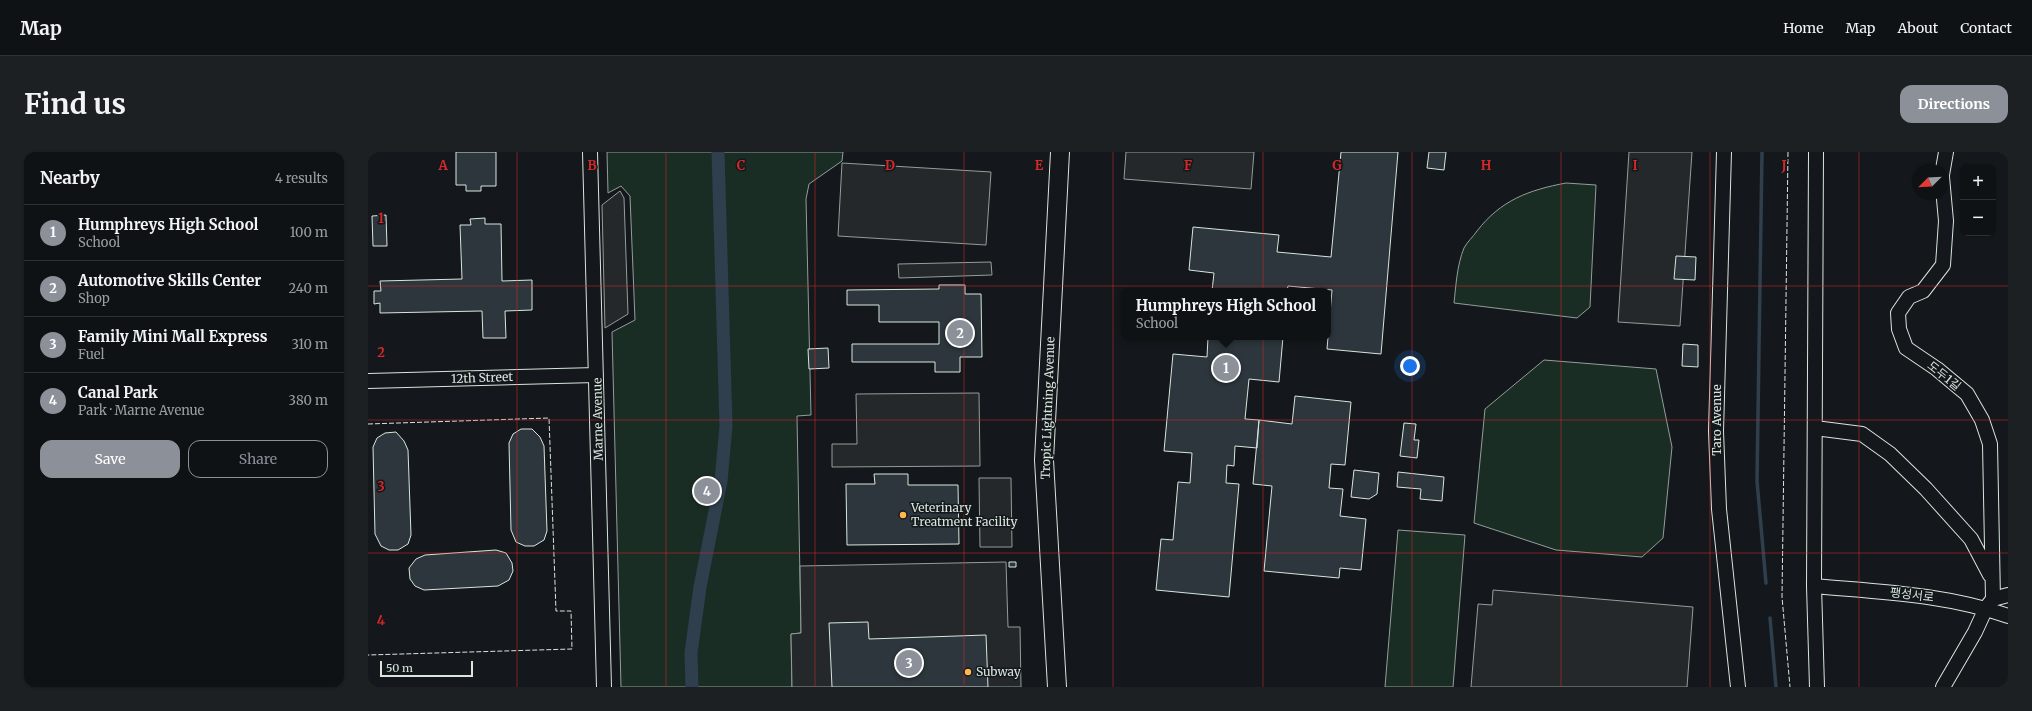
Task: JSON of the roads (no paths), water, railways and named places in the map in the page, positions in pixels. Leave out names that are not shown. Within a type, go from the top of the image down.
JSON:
[{"type":"main road","name":"Tropic Lightning Avenue","points":[[1057,687],[1044,460],[1060,152]]},
{"type":"street","name":"Marne Avenue","points":[[590,152],[604,687]]},
{"type":"street","name":"Taro Avenue","points":[[1724,152],[1716,431],[1719,509],[1738,687]]},
{"type":"street","points":[[1816,152],[1814,586],[1817,687]]},
{"type":"street","name":"도두1길","points":[[1944,164],[1946,152]]},
{"type":"street","name":"도두1길","points":[[1944,200],[1946,220],[1943,265],[1923,291],[1908,297],[1898,313],[1899,329],[1906,348],[1937,369],[1967,394],[1982,420],[1990,444],[1991,577],[1989,604]]},
{"type":"street","name":"12th Street","points":[[368,381],[596,375]]},
{"type":"street","points":[[1815,428],[1862,434],[1890,454],[1926,489],[1971,539],[1991,577]]},
{"type":"street","name":"팽성서로","points":[[1814,586],[1896,593],[1989,604],[2008,616]]},
{"type":"street","points":[[1943,687],[1975,632],[1989,604],[2008,595]]},
{"type":"waterway","points":[[692,687],[691,653],[700,587],[721,481],[726,426],[718,152]]},
{"type":"waterway","points":[[1762,152],[1757,481],[1766,583]]},
{"type":"waterway","points":[[1770,618],[1776,687]]},
{"type":"place","name":"Automotive Skills Center","points":[[960,333]]},
{"type":"place","name":"Humphreys High School","points":[[1226,368]]},
{"type":"place","name":"Canal Park","points":[[707,491]]},
{"type":"place","name":"Veterinary Treatment Facility","points":[[903,515]]},
{"type":"place","name":"Family Mini Mall Express","points":[[909,663]]},
{"type":"place","name":"Subway","points":[[968,672]]}]
